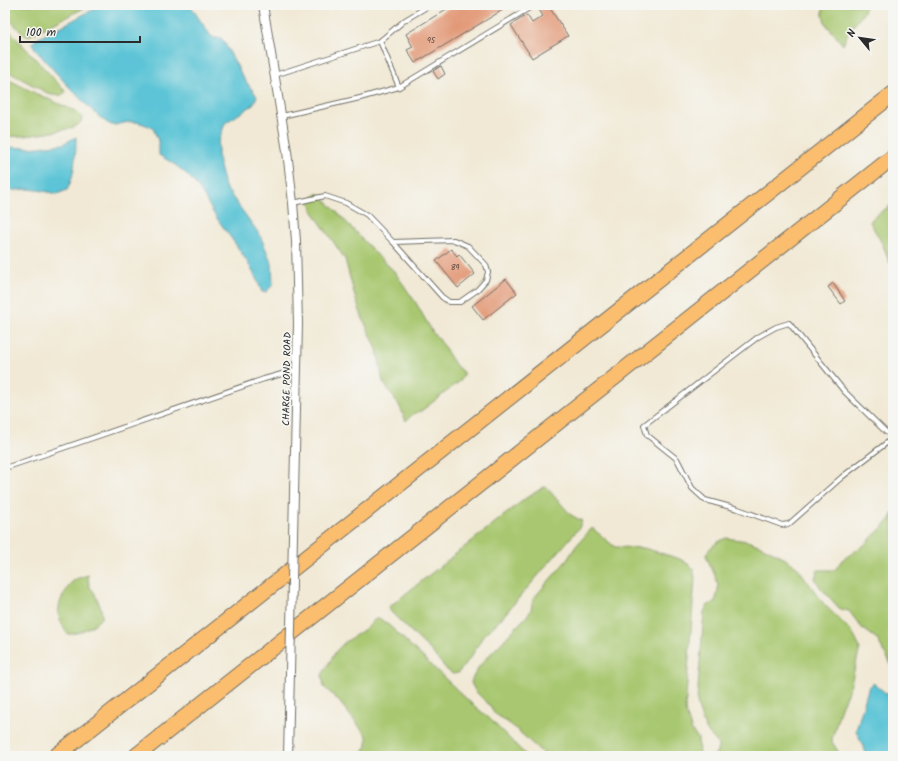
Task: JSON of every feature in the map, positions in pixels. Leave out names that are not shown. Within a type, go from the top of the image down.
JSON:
[{"type":"highway","points":[[56,756],[893,94]]},
{"type":"highway","points":[[136,756],[893,157]]},
{"type":"street","name":"CHARGE POND ROAD","points":[[263,5],[282,116],[293,203],[298,304],[288,756]]},
{"type":"lane","points":[[275,75],[380,41],[405,20],[430,5]]},
{"type":"lane","points":[[282,116],[360,98],[399,87],[531,7],[530,5]]},
{"type":"lane","points":[[380,41],[399,87]]},
{"type":"lane","points":[[293,203],[325,196],[346,203],[367,216],[394,242],[442,297],[450,302],[460,302],[477,290],[486,280],[488,272],[486,266],[468,246],[454,240],[394,242]]},
{"type":"lane","points":[[789,323],[844,391],[886,432],[893,436],[842,477],[789,524],[782,525],[738,509],[705,500],[692,488],[677,459],[647,435],[644,425],[758,337],[776,327],[789,323]]},
{"type":"lane","points":[[5,468],[264,379],[296,370]]},
{"type":"green space","points":[[5,5],[90,5],[31,35],[26,36],[5,14]]},
{"type":"green space","points":[[823,5],[865,5],[864,12],[848,33],[843,45],[825,23]]},
{"type":"green space","points":[[5,26],[66,92],[56,96],[51,95],[5,70]]},
{"type":"green space","points":[[5,78],[77,112],[82,117],[81,122],[77,126],[49,133],[5,136]]},
{"type":"green space","points":[[319,193],[394,271],[416,303],[433,333],[439,339],[456,366],[463,372],[464,375],[459,382],[421,411],[413,414],[406,421],[399,405],[383,382],[377,349],[363,319],[355,297],[345,259],[313,212],[310,203],[311,198]]},
{"type":"green space","points":[[893,204],[893,265],[889,262],[883,245],[870,222]]},
{"type":"green space","points":[[546,487],[571,515],[582,521],[579,528],[499,621],[483,636],[471,657],[458,673],[453,674],[447,670],[432,652],[391,612],[389,607],[526,498]]},
{"type":"green space","points":[[893,513],[893,668],[877,639],[862,628],[849,611],[840,609],[820,587],[815,578],[818,570],[835,570],[842,560],[863,546],[888,522]]},
{"type":"green space","points":[[592,528],[615,547],[644,548],[680,559],[693,569],[695,578],[685,710],[692,731],[698,739],[699,756],[546,756],[514,727],[494,713],[491,707],[476,692],[471,683],[480,665],[526,617],[531,610],[533,599],[567,560],[576,546]]},
{"type":"green space","points":[[726,538],[747,541],[761,546],[781,556],[798,568],[823,603],[852,632],[860,648],[850,687],[841,707],[832,739],[832,742],[841,756],[714,756],[718,745],[705,727],[697,701],[704,612],[708,605],[715,602],[718,591],[717,581],[706,555],[714,545]]},
{"type":"green space","points":[[88,575],[89,586],[94,592],[101,608],[102,617],[86,629],[77,633],[68,634],[64,629],[60,618],[60,602],[72,582]]},
{"type":"green space","points":[[379,618],[391,627],[472,704],[489,718],[527,756],[361,756],[367,746],[367,736],[337,699],[324,687],[322,675],[336,651],[344,643],[365,629],[374,620]]},
{"type":"water","points":[[102,5],[190,5],[210,35],[214,38],[221,38],[224,42],[244,79],[257,96],[253,105],[225,123],[218,144],[218,158],[225,187],[260,235],[272,264],[273,285],[266,292],[262,292],[253,271],[196,185],[181,169],[159,155],[159,143],[153,128],[142,123],[135,122],[112,125],[106,122],[97,115],[62,79],[36,50],[32,43]]},
{"type":"water","points":[[76,137],[72,178],[67,190],[57,194],[29,189],[5,191],[5,147],[30,148],[63,144]]},
{"type":"water","points":[[873,683],[887,694],[893,705],[893,756],[867,755],[856,730],[869,686]]},
{"type":"building","points":[[453,5],[511,5],[415,63],[407,50],[413,47],[406,34]]},
{"type":"building","points":[[542,5],[548,5],[568,36],[532,58],[511,25],[527,15],[532,23],[543,16],[538,8]]},
{"type":"building","points":[[441,66],[445,74],[438,79],[433,71]]},
{"type":"building","points":[[451,249],[457,256],[459,254],[475,274],[458,288],[436,261]]},
{"type":"building","points":[[506,279],[517,293],[483,320],[472,306]]},
{"type":"building","points":[[833,283],[845,301],[841,304],[828,287]]}]
